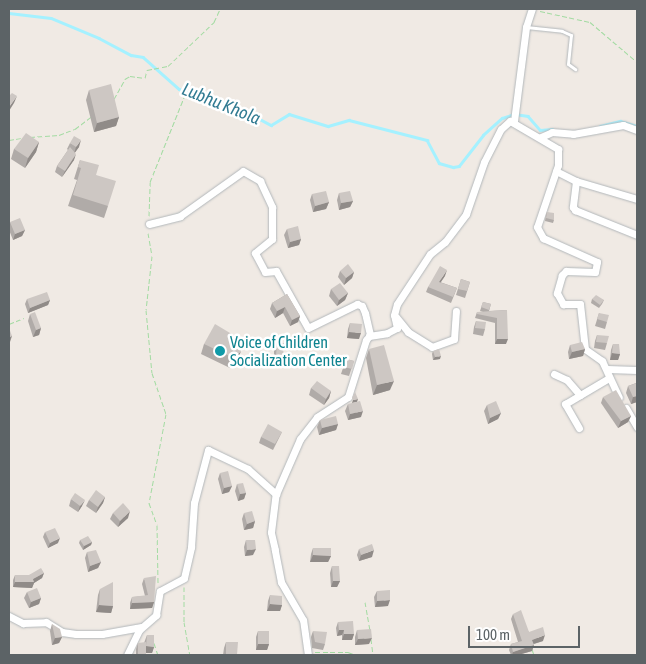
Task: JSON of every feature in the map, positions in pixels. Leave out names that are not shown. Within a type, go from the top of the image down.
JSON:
[{"type":"street","points":[[370,336],[394,331],[397,324],[394,315],[397,304],[430,254],[445,242],[466,214],[496,137],[506,123],[514,116],[526,27],[532,9]]},
{"type":"street","points":[[514,116],[558,149],[560,155],[538,218],[538,231],[543,238],[598,262],[595,272],[566,271],[562,275],[557,293],[563,304],[580,304],[585,349],[602,361],[607,369],[609,378],[637,427]]},
{"type":"street","points":[[541,137],[552,132],[573,134],[623,125],[637,130]]},
{"type":"street","points":[[556,170],[576,181],[637,199]]},
{"type":"street","points":[[149,224],[180,216],[242,171],[260,181],[272,207],[272,239],[255,253],[265,272],[276,271],[308,328],[357,304],[362,306],[365,313],[370,336],[348,397],[317,418],[300,439],[276,494],[271,532],[281,582],[303,620],[308,654]]},
{"type":"street","points":[[576,181],[573,208],[575,210],[637,235]]},
{"type":"street","points":[[394,315],[408,332],[432,347],[454,339],[456,311]]},
{"type":"street","points":[[607,369],[637,370]]},
{"type":"street","points":[[554,374],[567,380],[580,395]]},
{"type":"street","points":[[578,428],[565,404],[609,378]]},
{"type":"street","points":[[127,655],[128,647],[144,626],[156,615],[160,591],[184,578],[191,547],[194,503],[208,450],[248,469],[276,494]]},
{"type":"street","points":[[9,616],[23,623],[46,622],[62,632],[76,634],[102,634],[144,626]]},
{"type":"lane","points":[[526,27],[562,31],[571,35],[568,64],[574,68]]},
{"type":"path","points":[[110,103],[130,76],[145,78],[147,70],[168,66],[214,22],[220,9]]},
{"type":"path","points":[[532,9],[590,22],[637,62]]},
{"type":"path","points":[[158,585],[156,525],[149,503],[166,414],[152,373],[146,310],[152,256],[149,224],[150,182],[185,95]]},
{"type":"path","points":[[9,140],[59,135],[75,129],[96,113]]},
{"type":"path","points":[[9,324],[24,318]]},
{"type":"path","points":[[184,584],[184,622],[190,655]]},
{"type":"path","points":[[365,602],[373,655]]},
{"type":"path","points":[[152,640],[158,655]]},
{"type":"path","points":[[531,646],[534,655]]},
{"type":"path","points":[[308,654],[348,652],[356,655]]},
{"type":"building","points":[[111,84],[119,117],[97,123],[89,90]]},
{"type":"building","points":[[12,93],[17,96],[9,107],[9,96]]},
{"type":"building","points":[[26,133],[39,142],[28,158],[14,149]]},
{"type":"building","points":[[74,136],[81,140],[76,147],[70,143]]},
{"type":"building","points":[[70,147],[76,154],[65,171],[57,166]]},
{"type":"building","points":[[80,160],[99,165],[96,175],[116,181],[108,206],[73,195],[81,168],[78,167]]},
{"type":"building","points":[[326,191],[329,202],[315,206],[312,194]]},
{"type":"building","points":[[350,191],[353,201],[341,203],[339,193]]},
{"type":"building","points":[[547,212],[554,213],[554,220],[546,218]]},
{"type":"building","points":[[20,218],[25,230],[15,234],[10,222]]},
{"type":"building","points":[[298,226],[301,239],[290,242],[287,229]]},
{"type":"building","points":[[348,264],[354,272],[346,278],[340,271]]},
{"type":"building","points":[[440,266],[447,270],[439,282],[457,288],[453,297],[428,287]]},
{"type":"building","points":[[461,279],[470,282],[467,291],[458,289]]},
{"type":"building","points":[[340,283],[348,293],[339,300],[331,289]]},
{"type":"building","points":[[47,292],[50,300],[30,308],[27,299]]},
{"type":"building","points":[[287,294],[300,316],[292,320],[285,307],[277,311],[272,303]]},
{"type":"building","points":[[596,295],[604,300],[600,305],[592,299]]},
{"type":"building","points":[[483,302],[491,304],[489,310],[481,307]]},
{"type":"building","points":[[507,310],[508,339],[497,339],[497,318],[477,314],[477,312]]},
{"type":"building","points":[[35,312],[41,328],[36,330],[30,314]]},
{"type":"building","points":[[599,313],[609,315],[607,322],[597,319]]},
{"type":"building","points":[[476,321],[486,322],[485,329],[475,328]]},
{"type":"building","points":[[350,323],[362,324],[361,333],[349,332]]},
{"type":"building","points":[[215,324],[240,339],[241,351],[234,358],[204,344]]},
{"type":"building","points":[[597,335],[609,336],[607,343],[596,342]]},
{"type":"building","points":[[277,342],[284,343],[283,357],[276,356]]},
{"type":"building","points":[[582,342],[585,349],[572,352],[570,345]]},
{"type":"building","points":[[613,344],[619,344],[620,354],[612,353]]},
{"type":"building","points":[[384,345],[394,381],[377,385],[369,349]]},
{"type":"building","points":[[439,349],[441,356],[435,357],[433,351]]},
{"type":"building","points":[[346,359],[354,361],[352,369],[344,367]]},
{"type":"building","points":[[317,381],[331,391],[326,399],[311,388]]},
{"type":"building","points":[[637,383],[637,396],[633,397],[628,386]]},
{"type":"building","points":[[616,390],[631,416],[621,421],[603,397]]},
{"type":"building","points":[[355,392],[358,399],[353,400],[352,398]]},
{"type":"building","points":[[360,401],[363,411],[350,414],[348,404]]},
{"type":"building","points":[[496,401],[501,413],[490,418],[487,405]]},
{"type":"building","points":[[336,416],[338,424],[322,428],[320,420]]},
{"type":"building","points":[[268,424],[282,432],[275,444],[261,437]]},
{"type":"building","points":[[228,471],[232,486],[224,488],[220,473]]},
{"type":"building","points":[[243,483],[246,493],[240,494],[237,484]]},
{"type":"building","points":[[96,490],[105,497],[98,507],[89,500]]},
{"type":"building","points":[[75,493],[85,500],[80,506],[71,499]]},
{"type":"building","points":[[123,503],[130,511],[120,521],[113,513]]},
{"type":"building","points":[[252,511],[255,521],[247,524],[244,513]]},
{"type":"building","points":[[55,528],[60,538],[50,543],[45,532]]},
{"type":"building","points":[[88,536],[92,542],[84,546],[80,540]]},
{"type":"building","points":[[246,540],[255,540],[256,549],[247,550]]},
{"type":"building","points":[[372,544],[374,550],[361,555],[359,549]]},
{"type":"building","points":[[313,548],[331,548],[331,556],[313,555]]},
{"type":"building","points":[[96,550],[101,562],[90,566],[87,552]]},
{"type":"building","points":[[332,566],[339,566],[340,581],[333,581]]},
{"type":"building","points":[[41,568],[44,573],[33,579],[34,582],[15,582],[15,575],[29,575]]},
{"type":"building","points":[[156,576],[154,602],[132,603],[132,597],[148,595],[144,578]]},
{"type":"building","points":[[113,582],[113,606],[99,605],[100,589]]},
{"type":"building","points":[[37,588],[41,598],[31,602],[27,592]]},
{"type":"building","points":[[390,590],[390,600],[377,601],[377,591]]},
{"type":"building","points":[[270,595],[282,596],[282,605],[270,604]]},
{"type":"building","points":[[521,610],[529,632],[543,627],[545,635],[532,640],[534,645],[513,652],[511,644],[522,641],[513,614]]},
{"type":"building","points":[[353,621],[354,634],[344,634],[344,630],[339,630],[338,622]]},
{"type":"building","points":[[52,624],[60,629],[62,637],[55,638]]},
{"type":"building","points":[[371,629],[372,638],[358,639],[357,630]]},
{"type":"building","points":[[258,631],[269,631],[269,644],[258,644]]},
{"type":"building","points":[[313,631],[327,632],[325,644],[315,642]]},
{"type":"building","points":[[147,635],[154,635],[154,647],[146,646]]},
{"type":"building","points":[[146,642],[146,655],[138,655],[138,643]]},
{"type":"building","points":[[226,642],[238,642],[237,655],[226,655]]},
{"type":"waterway","name":"Lubhu Khola","points":[[9,13],[51,18],[99,38],[131,55],[143,57],[179,89],[235,106],[271,125],[289,114],[328,126],[349,120],[427,140],[439,163],[453,167],[459,166],[483,135],[502,118],[514,114],[528,116],[540,130],[552,129]]},
{"type":"waterway","name":"Lubhu Khola","points":[[600,126],[620,121],[637,126]]},
{"type":"place","name":"Voice of Children Socialization Center","points":[[220,351]]}]
